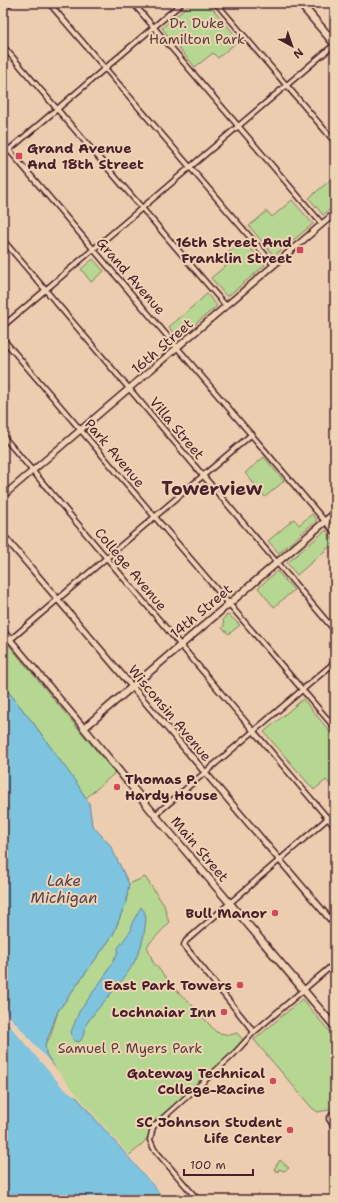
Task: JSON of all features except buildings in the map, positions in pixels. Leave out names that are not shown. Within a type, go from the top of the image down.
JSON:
[{"type":"main road","points":[[300,3],[335,44]]},
{"type":"main road","name":"14th Street","points":[[84,728],[228,603],[335,513]]},
{"type":"main road","name":"Main Street","points":[[84,728],[335,1026]]},
{"type":"street","points":[[3,9],[10,3]]},
{"type":"street","points":[[49,3],[274,265]]},
{"type":"street","points":[[133,3],[322,224]]},
{"type":"street","points":[[3,155],[182,3]]},
{"type":"street","points":[[216,3],[335,142]]},
{"type":"street","points":[[3,326],[335,44]]},
{"type":"street","points":[[3,46],[226,306]]},
{"type":"street","name":"Grand Avenue","points":[[3,144],[335,532]]},
{"type":"street","name":"16th Street","points":[[3,496],[335,213]]},
{"type":"street","name":"Villa Street","points":[[3,240],[335,631]]},
{"type":"street","name":"Park Avenue","points":[[3,339],[335,728]]},
{"type":"street","points":[[10,640],[252,434]]},
{"type":"street","name":"College Avenue","points":[[3,436],[335,827]]},
{"type":"street","name":"Wisconsin Avenue","points":[[3,535],[335,925]]},
{"type":"street","name":"Main Street","points":[[3,631],[84,728]]},
{"type":"street","points":[[156,815],[255,732],[335,662]]},
{"type":"street","points":[[254,1032],[184,945],[186,941],[335,812]]},
{"type":"street","points":[[198,1200],[156,1153],[150,1136],[155,1124],[232,1056],[254,1032],[335,963]]},
{"type":"street","points":[[335,1111],[329,1119],[335,1128]]},
{"type":"green space","name":"Dr. Duke Hamilton Park","points":[[191,3],[208,3],[239,40],[218,58],[213,53],[195,67],[162,28]]},
{"type":"green space","points":[[335,176],[335,205],[323,215],[309,198]]},
{"type":"green space","points":[[292,200],[313,224],[274,256],[249,226],[267,211],[272,217]]},
{"type":"green space","points":[[243,240],[265,265],[227,297],[211,278],[229,263],[224,256]]},
{"type":"green space","points":[[93,259],[104,271],[91,282],[81,269]]},
{"type":"green space","points":[[207,294],[217,306],[178,338],[169,327]]},
{"type":"green space","points":[[264,457],[284,481],[265,497],[245,473]]},
{"type":"green space","points":[[312,514],[317,520],[279,553],[268,541],[294,519],[299,525]]},
{"type":"green space","points":[[326,530],[335,542],[297,575],[287,563]]},
{"type":"green space","points":[[277,571],[294,590],[274,607],[258,588]]},
{"type":"green space","points":[[227,615],[240,625],[229,634],[222,628],[224,626],[223,619]]},
{"type":"green space","points":[[3,638],[115,773],[86,798],[34,724],[3,685]]},
{"type":"green space","points":[[303,699],[335,738],[335,790],[326,780],[314,790],[264,732]]},
{"type":"green space","name":"Samuel P. Myers Park","points":[[145,877],[164,905],[169,923],[147,946],[153,962],[177,991],[192,1005],[216,1032],[229,1035],[237,1033],[245,1042],[155,1124],[144,1142],[128,1156],[66,1085],[46,1054],[45,1045],[50,1037],[58,1011],[113,935],[126,902],[129,884]]},
{"type":"green space","points":[[302,999],[335,1038],[335,1104],[328,1110],[318,1112],[312,1108],[254,1040]]},
{"type":"green space","points":[[280,1160],[289,1168],[284,1171],[279,1169],[278,1172],[274,1169]]},
{"type":"water","name":"Lake Michigan","points":[[3,685],[34,724],[78,785],[89,803],[92,825],[110,845],[129,884],[126,902],[113,935],[58,1011],[45,1045],[46,1054],[66,1085],[166,1200],[3,1200]]},
{"type":"water","points":[[141,907],[146,917],[146,922],[142,943],[131,968],[123,980],[87,1023],[81,1040],[79,1042],[73,1040],[71,1032],[79,1012],[106,974],[118,952],[118,948],[132,929],[131,925]]},
{"type":"pier","points":[[3,1009],[168,1200],[166,1200],[77,1097],[63,1088],[3,1018]]},
{"type":"place","name":"Grand Avenue And 18th Street","points":[[19,156]]},
{"type":"place","name":"16th Street And Franklin Street","points":[[300,250]]},
{"type":"place","name":"Thomas P. Hardy House","points":[[117,787]]},
{"type":"place","name":"Bull Manor","points":[[275,913]]},
{"type":"place","name":"East Park Towers","points":[[240,985]]},
{"type":"place","name":"Lochnaiar Inn","points":[[224,1012]]},
{"type":"place","name":"Gateway Technical College-Racine","points":[[273,1081]]},
{"type":"place","name":"SC Johnson Student Life Center","points":[[290,1130]]},
{"type":"district","name":"Towerview","points":[[212,489]]}]
